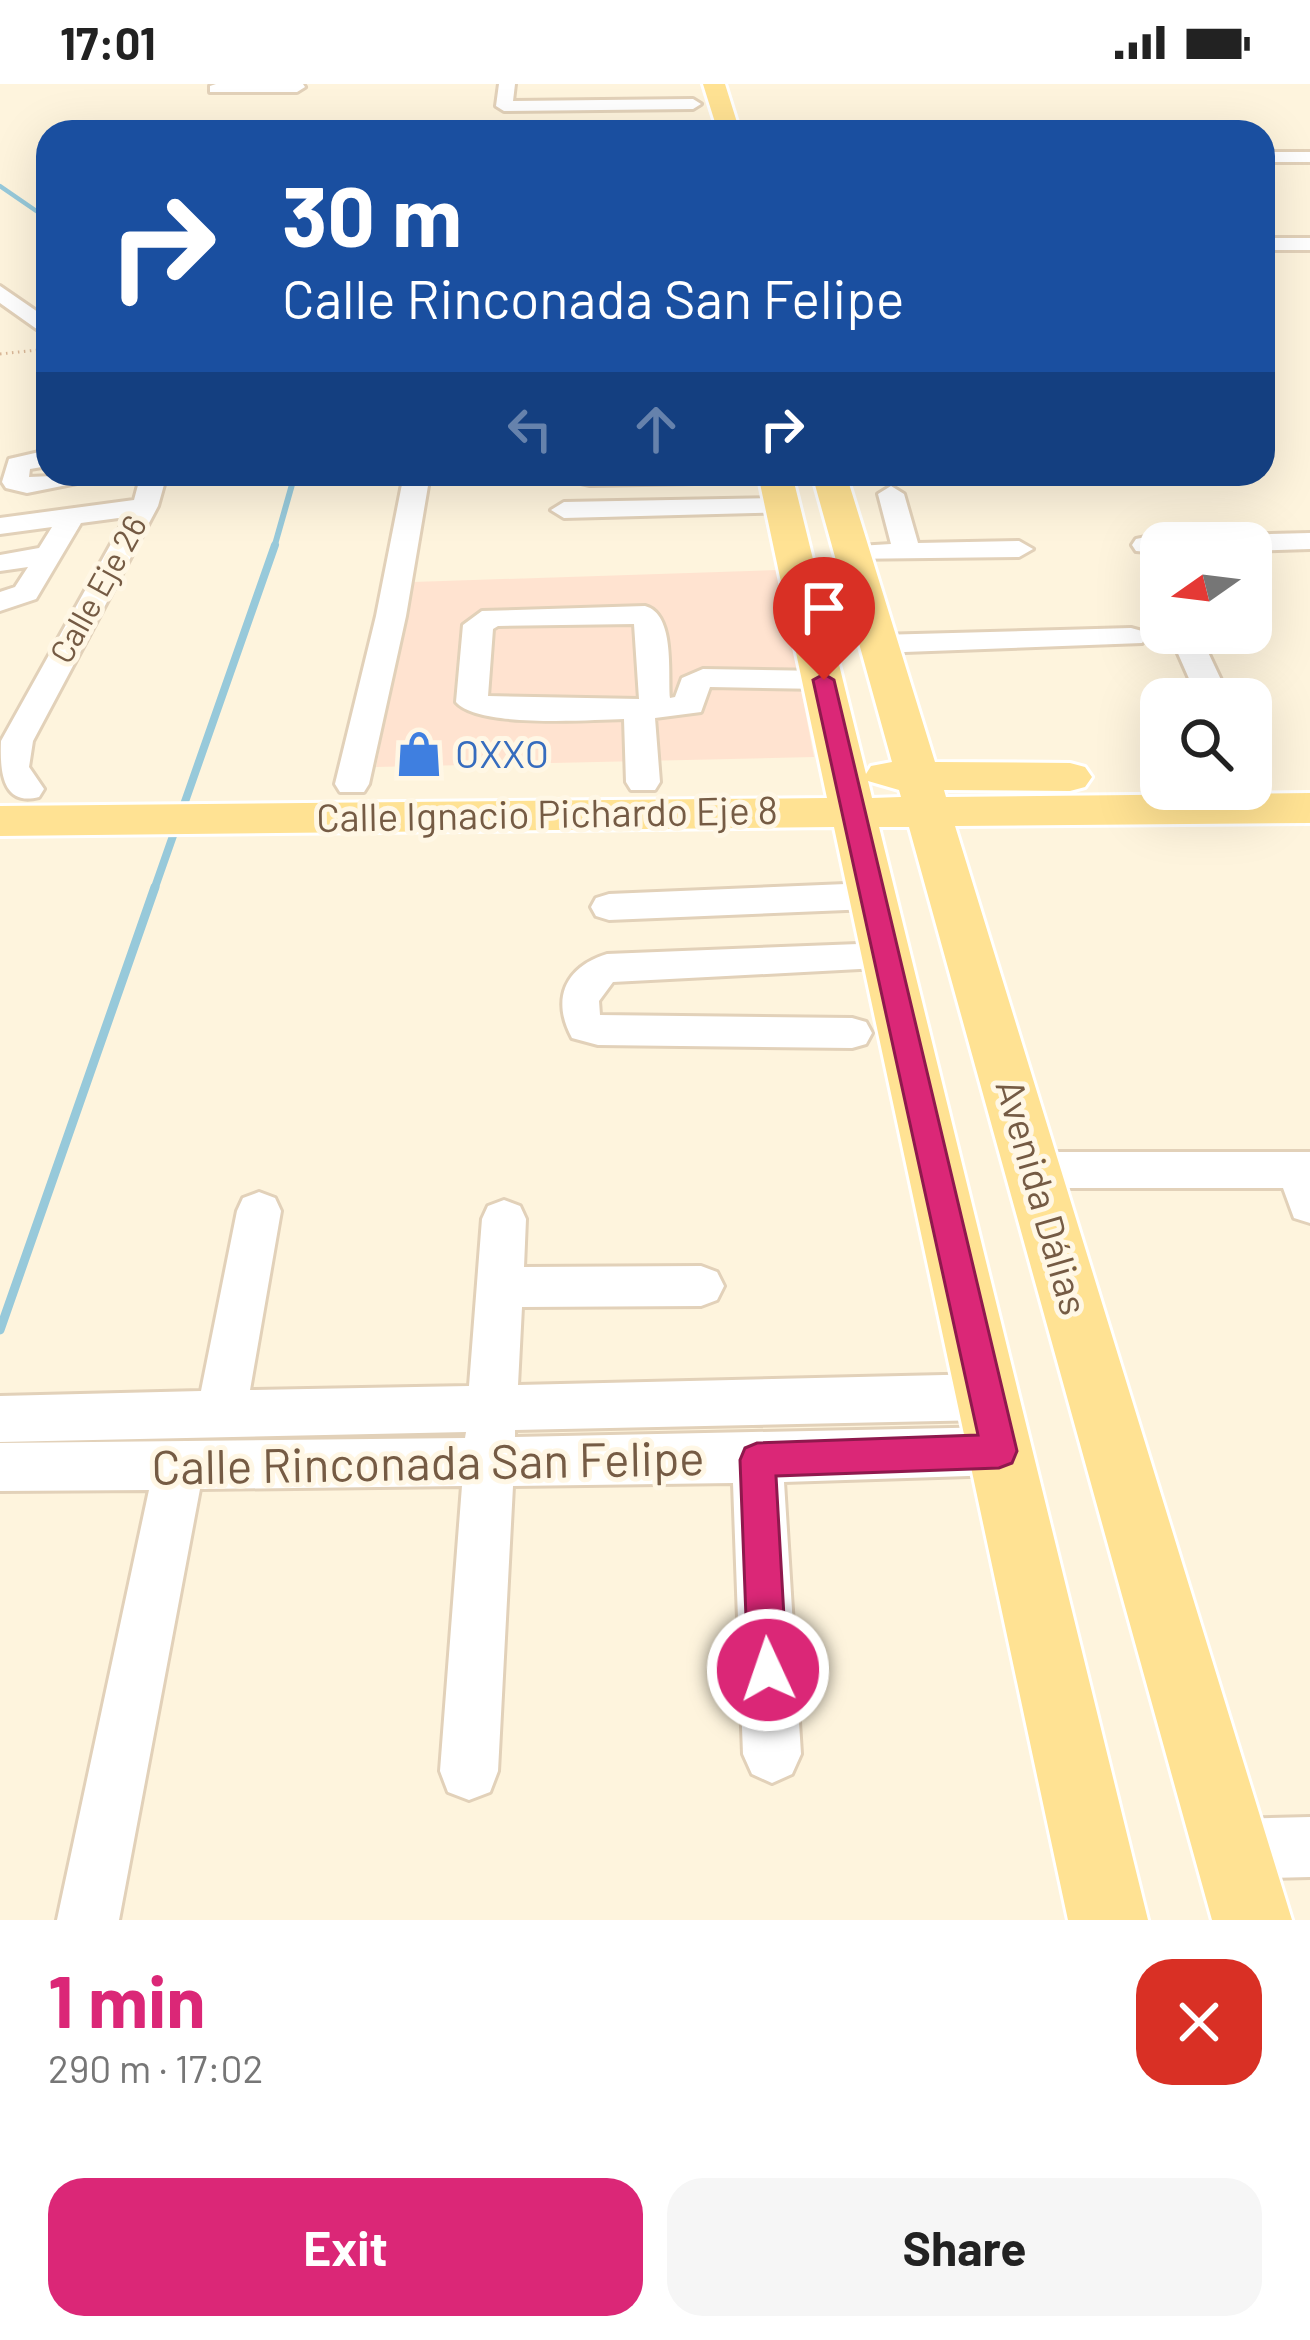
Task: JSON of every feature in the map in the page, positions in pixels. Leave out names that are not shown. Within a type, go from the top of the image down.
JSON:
[{"type":"main road","points":[[714,84],[725,120]]},
{"type":"main road","name":"Avenida Dálias","points":[[833,486],[1252,1920]]},
{"type":"main road","points":[[779,490],[1108,1920]]},
{"type":"main road","points":[[801,585],[856,568]]},
{"type":"main road","name":"Calle Ignacio Pichardo Eje 8","points":[[921,794],[1140,780]]},
{"type":"main road","points":[[1272,780],[1310,780]]},
{"type":"main road","name":"Calle Ignacio Pichardo Eje 8","points":[[202,802],[352,784],[548,799],[643,782],[848,793]]},
{"type":"main road","name":"Calle Ignacio Pichardo Eje 8","points":[[9,800],[121,803],[848,793],[1310,808]]},
{"type":"street","points":[[508,84],[504,112],[513,114],[643,111],[650,104],[691,94]]},
{"type":"street","points":[[645,84],[650,104]]},
{"type":"street","points":[[216,89],[296,92]]},
{"type":"street","points":[[1275,157],[1310,157]]},
{"type":"street","points":[[1275,242],[1306,248]]},
{"type":"street","points":[[4,298],[36,321]]},
{"type":"street","points":[[36,460],[18,464],[15,482],[36,483]]},
{"type":"street","name":"Calle Eje 26","points":[[9,800],[9,760],[35,701],[145,506],[151,486]]},
{"type":"street","points":[[352,784],[414,486]]},
{"type":"street","points":[[564,510],[779,490]]},
{"type":"street","points":[[891,494],[908,552]]},
{"type":"street","points":[[0,526],[145,506]]},
{"type":"street","points":[[0,602],[26,593],[72,516]]},
{"type":"street","points":[[1272,543],[1310,542]]},
{"type":"street","points":[[856,568],[908,552],[1018,549]]},
{"type":"street","points":[[0,563],[48,555]]},
{"type":"street","points":[[643,782],[647,707],[645,614],[492,617],[478,625],[474,706],[647,707],[690,705],[693,685],[703,678],[824,680]]},
{"type":"street","points":[[878,644],[1131,637]]},
{"type":"street","name":"Calle Eje 26","points":[[0,720],[35,701]]},
{"type":"street","points":[[609,907],[871,896]]},
{"type":"street","points":[[852,1033],[586,1028],[580,1018],[582,986],[591,974],[607,968],[884,957]]},
{"type":"street","points":[[1035,1170],[1306,1182]]},
{"type":"street","points":[[221,1414],[259,1211]]},
{"type":"street","points":[[469,1771],[504,1219]]},
{"type":"street","points":[[500,1287],[701,1286]]},
{"type":"street","name":"Calle Rinconada San Felipe","points":[[0,1418],[221,1414],[757,1460],[993,1424]]},
{"type":"street","name":"Calle Rinconada San Felipe","points":[[23,1467],[179,1465],[490,1435],[993,1424]]},
{"type":"street","points":[[757,1460],[772,1754]]},
{"type":"street","points":[[88,1920],[179,1465]]},
{"type":"street","points":[[1231,1849],[1310,1846]]},
{"type":"path","points":[[0,354],[36,350]]},
{"type":"shaded area","points":[[778,570],[814,757],[376,767],[413,582]]},
{"type":"waterway","points":[[0,186],[36,211]]},
{"type":"waterway","points":[[274,547],[292,486]]},
{"type":"waterway","points":[[154,890],[274,547]]},
{"type":"waterway","points":[[0,1330],[155,887]]},
{"type":"place","name":"OXXO","points":[[419,754]]},
{"type":"route","points":[[768,1670],[757,1460],[999,1451],[824,680]]}]
